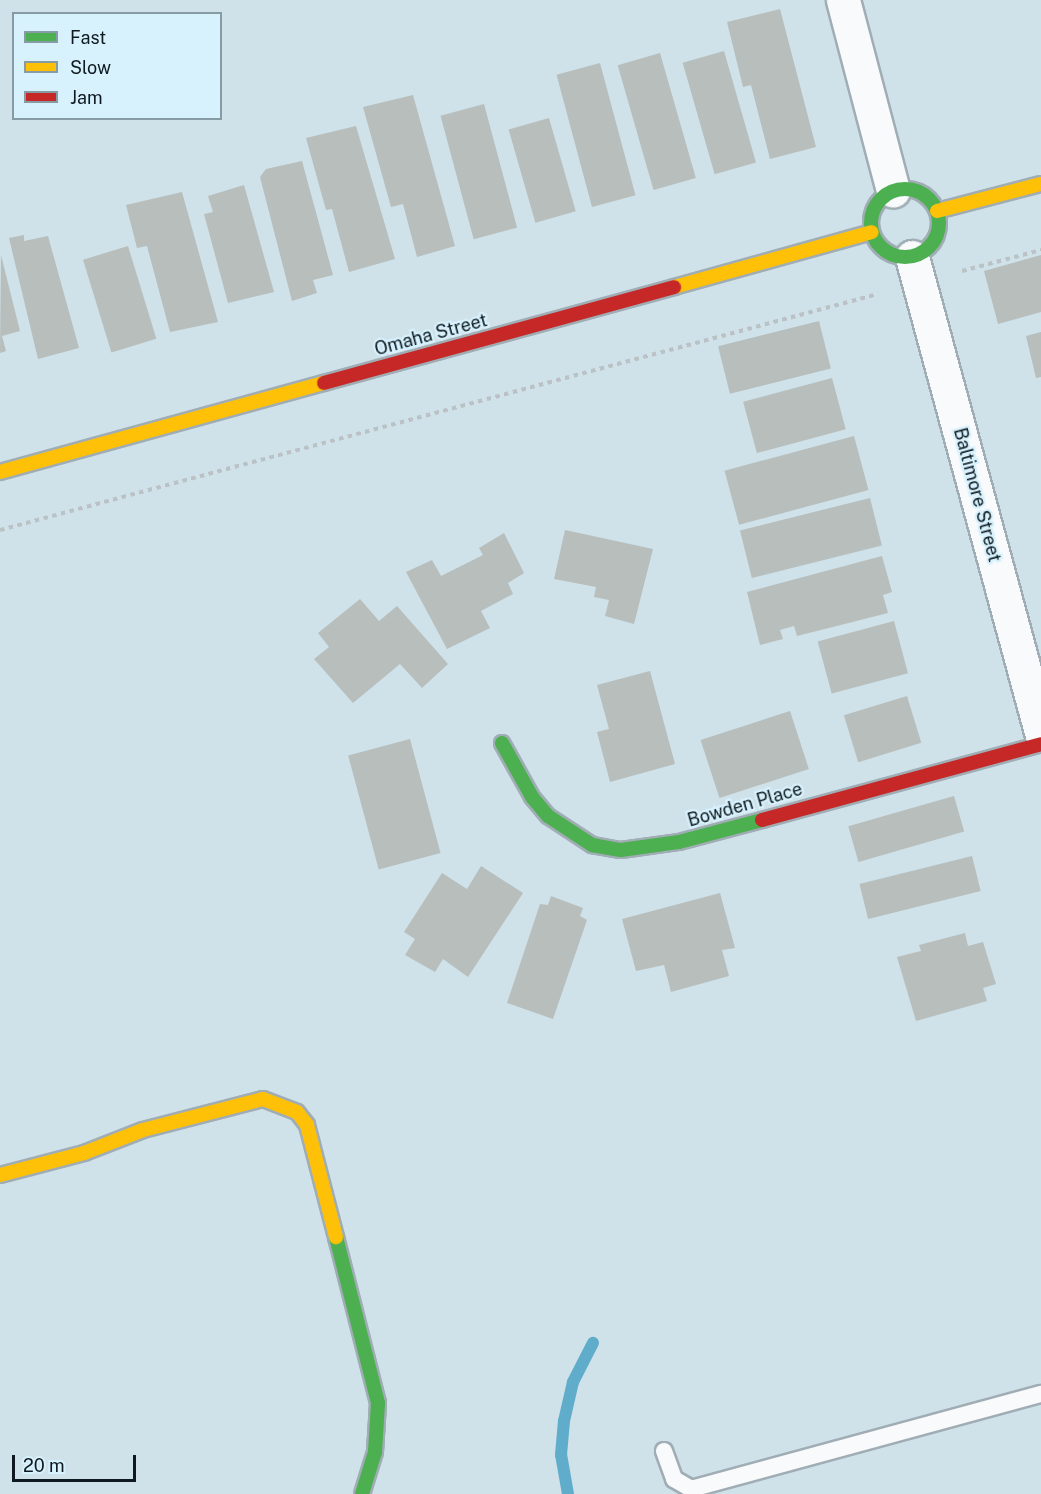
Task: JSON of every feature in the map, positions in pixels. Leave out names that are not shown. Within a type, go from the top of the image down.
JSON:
[{"type":"street","points":[[843,0],[893,191]]},
{"type":"street","points":[[938,212],[1041,184]]},
{"type":"street","points":[[915,190],[932,202],[938,212],[938,235],[923,253],[912,257],[891,255],[876,241],[872,232],[873,212],[893,191],[915,190]]},
{"type":"street","name":"Omaha Street","points":[[0,472],[872,232]]},
{"type":"street","name":"Baltimore Street","points":[[912,257],[1041,733]]},
{"type":"street","name":"Bowden Place","points":[[502,743],[532,797],[548,816],[592,845],[621,850],[679,842],[1041,744]]},
{"type":"street","points":[[0,1175],[92,1151],[143,1130],[263,1099],[297,1112],[307,1125],[378,1403],[375,1452],[362,1494]]},
{"type":"lane","points":[[664,1451],[674,1479],[691,1489],[700,1488],[1041,1394]]},
{"type":"path","points":[[962,272],[1041,250]]},
{"type":"path","points":[[0,530],[878,294]]},
{"type":"building","points":[[780,9],[816,147],[770,159],[751,85],[743,87],[727,22]]},
{"type":"building","points":[[724,51],[756,163],[715,174],[683,63]]},
{"type":"building","points":[[660,53],[696,178],[654,190],[618,65]]},
{"type":"building","points":[[600,63],[635,195],[592,207],[557,75]]},
{"type":"building","points":[[413,95],[455,246],[417,257],[403,204],[391,207],[363,107]]},
{"type":"building","points":[[484,104],[517,228],[474,239],[441,116]]},
{"type":"building","points":[[549,118],[576,211],[535,223],[509,130]]},
{"type":"building","points":[[356,126],[395,259],[349,272],[332,209],[326,210],[306,138]]},
{"type":"building","points":[[302,161],[333,275],[313,280],[317,293],[292,301],[260,177],[266,169]]},
{"type":"building","points":[[244,185],[274,292],[228,303],[204,214],[213,212],[208,196]]},
{"type":"building","points":[[182,192],[218,322],[170,332],[147,246],[137,248],[126,205]]},
{"type":"building","points":[[24,235],[24,241],[48,236],[79,348],[38,359],[9,238]]},
{"type":"building","points":[[128,246],[156,339],[111,353],[83,260]]},
{"type":"building","points":[[1,255],[20,331],[2,336],[6,351],[0,353]]},
{"type":"building","points":[[1041,255],[1041,312],[998,324],[984,271]]},
{"type":"building","points":[[819,321],[831,369],[730,394],[718,346]]},
{"type":"building","points":[[1041,332],[1041,377],[1036,378],[1026,336]]},
{"type":"building","points":[[832,378],[846,429],[757,453],[743,402]]},
{"type":"building","points":[[854,436],[868,490],[739,525],[725,471]]},
{"type":"building","points":[[870,498],[882,546],[752,578],[740,530]]},
{"type":"building","points":[[565,530],[653,549],[634,624],[605,616],[609,600],[594,597],[596,587],[554,579]]},
{"type":"building","points":[[504,533],[524,573],[508,583],[513,594],[481,611],[490,628],[447,649],[406,572],[432,560],[441,576],[483,555],[479,548]]},
{"type":"building","points":[[882,556],[892,592],[883,595],[888,613],[797,636],[794,626],[780,630],[783,639],[760,645],[747,592]]},
{"type":"building","points":[[360,599],[379,621],[397,606],[448,664],[422,688],[400,664],[353,703],[314,659],[329,647],[318,633]]},
{"type":"building","points":[[894,621],[908,673],[832,694],[818,641]]},
{"type":"building","points":[[650,671],[675,764],[610,782],[597,732],[609,729],[597,685]]},
{"type":"building","points":[[907,696],[921,743],[858,762],[844,715]]},
{"type":"building","points":[[790,711],[809,769],[719,798],[701,740]]},
{"type":"building","points":[[410,739],[441,853],[379,870],[348,756]]},
{"type":"building","points":[[954,796],[964,832],[858,862],[848,826]]},
{"type":"building","points":[[972,856],[981,891],[868,919],[859,884]]},
{"type":"building","points":[[481,866],[523,893],[468,977],[443,959],[435,972],[405,955],[415,939],[404,932],[442,873],[467,889]]},
{"type":"building","points":[[720,893],[735,948],[722,950],[729,976],[671,992],[664,965],[636,971],[622,919]]},
{"type":"building","points":[[551,896],[583,908],[580,916],[587,920],[553,1019],[507,1003],[540,904],[548,905]]},
{"type":"building","points":[[965,933],[968,946],[983,942],[996,984],[983,988],[987,1001],[916,1021],[897,957],[921,951],[919,945]]},
{"type":"waterway","points":[[568,1494],[561,1455],[564,1421],[573,1382],[593,1343]]},
{"type":"traffic: fast","points":[[905,189],[918,191],[929,199],[937,210],[939,223],[937,236],[929,247],[918,255],[905,257],[892,255],[881,247],[873,236],[871,223],[873,210],[881,199],[892,191],[905,189]]},
{"type":"traffic: fast","points":[[502,743],[532,797],[548,816],[592,845],[621,850],[679,842],[762,820]]},
{"type":"traffic: fast","points":[[336,1237],[378,1403],[375,1452],[362,1494]]},
{"type":"traffic: slow","points":[[937,211],[1041,184]]},
{"type":"traffic: slow","points":[[674,287],[872,232]]},
{"type":"traffic: slow","points":[[0,472],[324,383]]},
{"type":"traffic: slow","points":[[0,1175],[84,1153],[143,1130],[263,1099],[297,1112],[307,1125],[336,1237]]},
{"type":"traffic: jam","points":[[324,383],[674,287]]},
{"type":"traffic: jam","points":[[762,820],[1041,744]]}]
